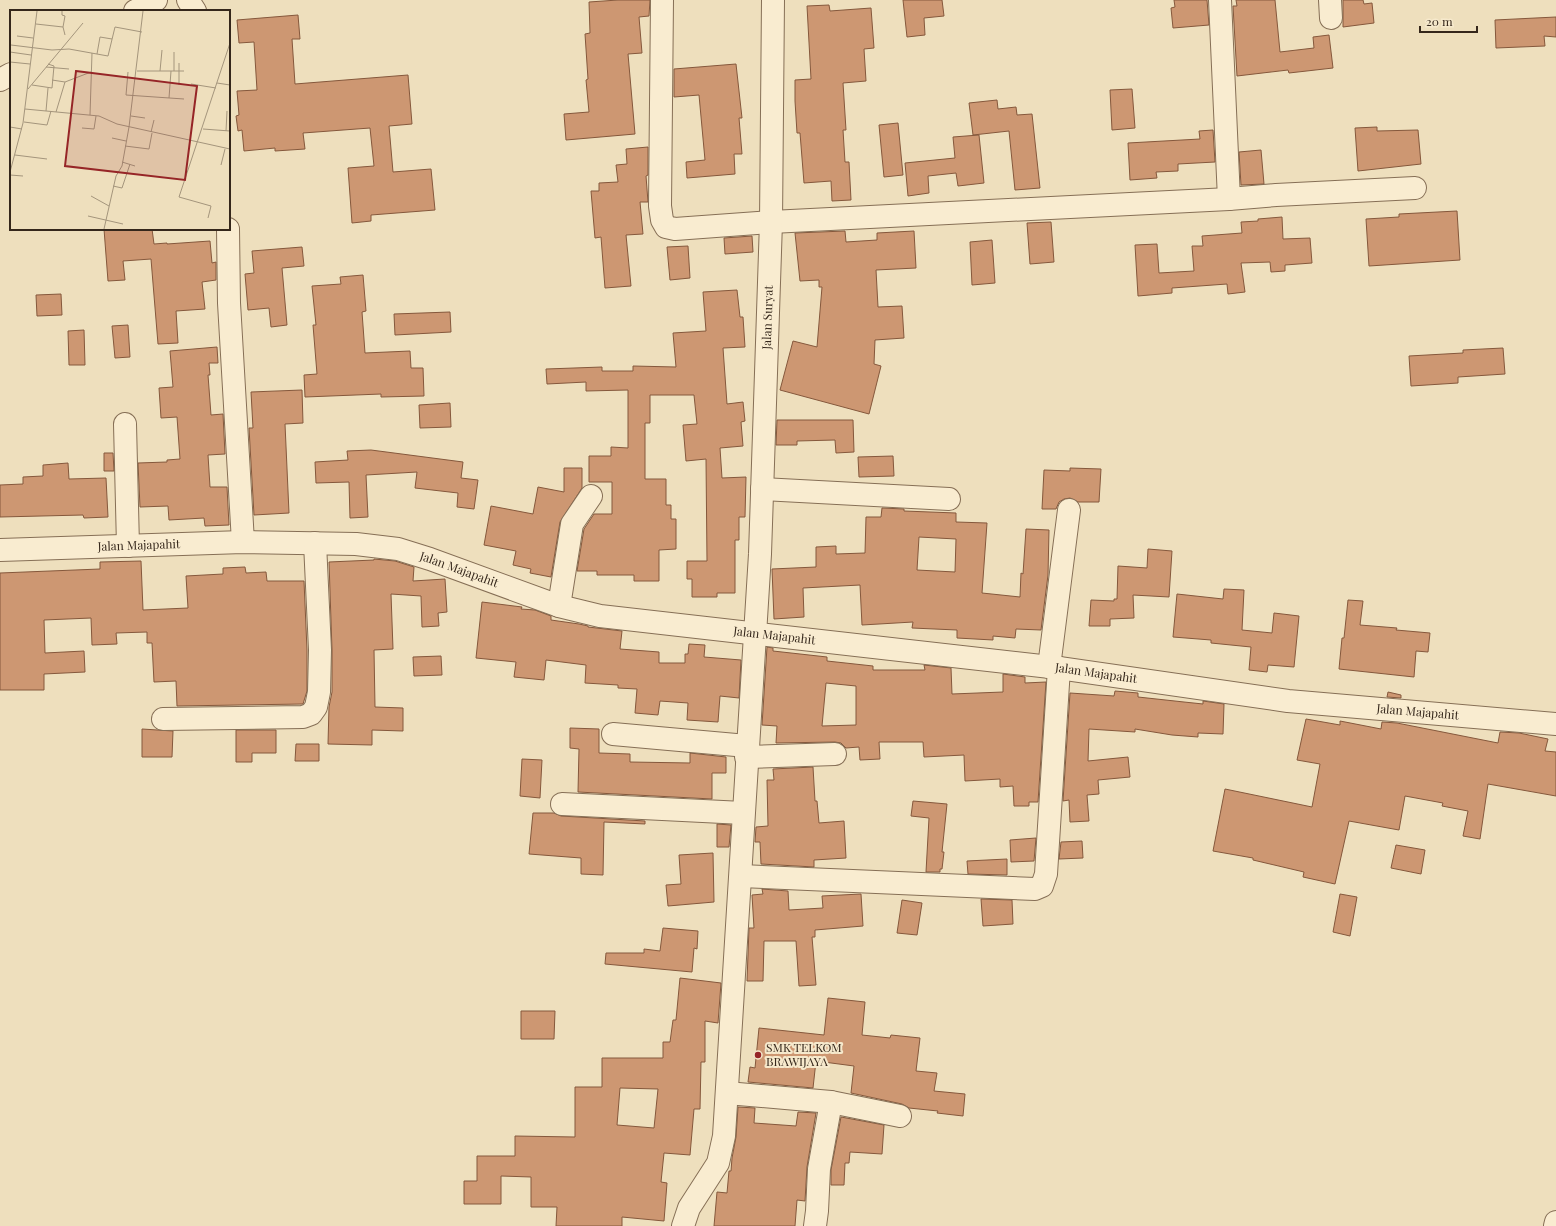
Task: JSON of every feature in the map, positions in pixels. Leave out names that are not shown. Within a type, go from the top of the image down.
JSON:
[{"type":"street","points":[[137,10],[156,0]]},
{"type":"street","points":[[662,0],[660,206],[662,220],[666,227],[675,229],[771,222],[1415,188]]},
{"type":"street","name":"Jalan Suryat","points":[[683,1226],[689,1208],[718,1163],[724,1136],[741,876],[743,813],[755,634],[762,489],[771,222],[773,0]]},
{"type":"street","points":[[1220,0],[1229,199]]},
{"type":"street","points":[[0,80],[10,75]]},
{"type":"street","points":[[228,230],[229,303],[243,542]]},
{"type":"street","points":[[125,424],[128,546]]},
{"type":"street","points":[[762,489],[949,499]]},
{"type":"street","points":[[559,606],[572,524],[592,496]]},
{"type":"street","points":[[741,876],[1035,889],[1042,886],[1046,874],[1054,667],[1069,510]]},
{"type":"street","name":"Jalan Majapahit","points":[[0,550],[243,542],[356,544],[398,550],[430,559],[559,606],[600,616],[1054,667],[1262,696],[1288,701],[1556,724]]},
{"type":"street","points":[[164,719],[303,717],[311,714],[316,707],[319,692],[320,650],[315,543]]},
{"type":"street","points":[[613,734],[747,752],[835,754]]},
{"type":"street","points":[[562,804],[743,813]]},
{"type":"street","points":[[727,1093],[831,1102],[900,1116]]},
{"type":"street","points":[[815,1226],[819,1169],[831,1102]]},
{"type":"street","points":[[1555,1226],[1556,1222]]},
{"type":"building","points":[[650,0],[649,16],[639,17],[642,53],[628,54],[635,134],[566,140],[564,114],[589,112],[586,80],[588,79],[585,34],[590,33],[589,2]]},
{"type":"building","points":[[903,0],[942,0],[944,16],[924,18],[925,35],[907,37]]},
{"type":"building","points":[[1174,0],[1207,0],[1209,25],[1173,28],[1171,8],[1175,7]]},
{"type":"building","points":[[1236,0],[1275,0],[1280,52],[1314,48],[1313,37],[1329,35],[1333,68],[1289,73],[1288,70],[1237,76],[1233,6],[1237,6]]},
{"type":"building","points":[[1343,0],[1363,0],[1364,4],[1372,3],[1374,23],[1343,27]]},
{"type":"building","points":[[829,5],[830,11],[871,8],[874,48],[864,49],[866,81],[843,83],[846,130],[843,130],[845,162],[849,162],[851,200],[832,201],[831,181],[804,183],[800,133],[797,133],[795,80],[811,79],[807,6]]},
{"type":"building","points":[[298,15],[300,39],[292,39],[295,84],[408,75],[412,124],[389,126],[393,172],[431,169],[435,210],[371,215],[371,221],[352,223],[348,168],[374,166],[370,128],[303,133],[305,149],[275,151],[275,148],[244,151],[242,130],[238,131],[236,116],[239,115],[237,91],[257,90],[254,42],[239,43],[237,20]]},
{"type":"building","points":[[1556,17],[1556,37],[1544,36],[1545,46],[1496,48],[1495,20]]},
{"type":"building","points":[[736,64],[742,118],[739,118],[742,154],[734,154],[735,174],[687,178],[686,162],[705,160],[699,95],[674,97],[674,69]]},
{"type":"building","points":[[1132,89],[1135,128],[1112,130],[1110,90]]},
{"type":"building","points":[[997,100],[998,109],[1016,107],[1017,115],[1032,114],[1040,188],[1015,190],[1009,131],[973,135],[969,103]]},
{"type":"building","points":[[898,123],[903,175],[884,177],[879,125]]},
{"type":"building","points":[[1377,127],[1377,131],[1418,130],[1421,164],[1358,171],[1355,128]]},
{"type":"building","points":[[1213,130],[1215,162],[1178,164],[1178,171],[1156,172],[1157,178],[1130,180],[1128,143],[1200,139],[1199,131]]},
{"type":"building","points":[[979,135],[984,183],[958,186],[956,173],[928,176],[929,193],[908,196],[905,163],[955,158],[953,137]]},
{"type":"building","points":[[648,147],[648,175],[646,176],[648,202],[640,202],[643,234],[626,235],[631,286],[605,288],[601,237],[595,238],[591,191],[599,191],[599,183],[618,182],[616,165],[627,164],[626,149]]},
{"type":"building","points":[[1261,150],[1264,184],[1241,185],[1239,152]]},
{"type":"building","points":[[1457,211],[1460,260],[1369,266],[1366,219],[1399,217],[1399,214]]},
{"type":"building","points":[[1282,217],[1283,239],[1310,238],[1312,263],[1285,265],[1285,271],[1271,272],[1270,262],[1241,263],[1245,292],[1228,294],[1227,284],[1172,288],[1172,293],[1138,296],[1135,245],[1157,244],[1159,273],[1194,271],[1192,246],[1203,246],[1202,236],[1242,233],[1241,222]]},
{"type":"building","points":[[1051,222],[1054,262],[1030,264],[1027,223]]},
{"type":"building","points":[[104,230],[152,230],[154,244],[210,241],[212,263],[216,262],[216,280],[202,282],[205,309],[176,311],[178,343],[158,344],[151,259],[123,261],[125,280],[108,281]]},
{"type":"building","points":[[845,231],[846,242],[877,240],[877,233],[914,231],[916,268],[876,270],[878,307],[902,306],[904,338],[875,340],[874,364],[881,366],[869,414],[780,390],[793,341],[817,347],[822,287],[819,287],[819,280],[800,281],[795,233]]},
{"type":"building","points":[[752,236],[753,252],[725,254],[724,238]]},
{"type":"building","points":[[992,240],[995,283],[972,285],[970,242]]},
{"type":"building","points":[[688,246],[690,278],[670,280],[667,247]]},
{"type":"building","points":[[302,247],[304,266],[282,268],[287,325],[271,327],[269,308],[248,310],[245,274],[254,273],[252,251]]},
{"type":"building","points":[[363,275],[366,311],[362,312],[365,353],[410,351],[411,368],[423,368],[424,396],[381,397],[381,394],[305,397],[304,375],[317,374],[313,325],[316,325],[312,286],[341,284],[340,277]]},
{"type":"building","points":[[737,290],[740,317],[743,317],[745,347],[723,348],[727,404],[743,402],[745,421],[741,422],[743,446],[720,448],[722,478],[746,477],[745,517],[739,517],[739,540],[735,540],[735,593],[717,593],[717,597],[692,597],[692,579],[687,579],[687,561],[707,561],[706,459],[686,461],[683,425],[697,424],[694,395],[650,395],[650,423],[645,423],[645,479],[666,479],[666,505],[671,505],[671,519],[676,519],[676,549],[659,550],[659,581],[634,581],[634,575],[597,575],[597,571],[577,571],[584,529],[594,514],[612,514],[612,482],[589,482],[589,456],[611,456],[611,447],[628,448],[628,390],[586,391],[586,382],[547,384],[546,369],[602,367],[602,371],[633,371],[633,366],[676,367],[673,333],[706,331],[703,292]]},
{"type":"building","points":[[61,294],[62,315],[37,316],[36,295]]},
{"type":"building","points":[[450,312],[451,332],[395,335],[394,314]]},
{"type":"building","points":[[128,325],[130,357],[115,358],[112,326]]},
{"type":"building","points":[[84,330],[85,365],[69,365],[68,331]]},
{"type":"building","points":[[217,347],[218,363],[209,363],[210,375],[208,375],[211,415],[223,414],[225,454],[208,455],[210,487],[227,487],[229,525],[205,526],[204,518],[169,520],[168,506],[140,507],[138,463],[167,462],[167,460],[180,459],[177,417],[161,418],[159,388],[173,387],[170,351]]},
{"type":"building","points":[[1503,348],[1505,374],[1458,377],[1458,383],[1411,386],[1409,356],[1463,353],[1463,350]]},
{"type":"building","points":[[302,390],[303,423],[285,424],[289,513],[254,515],[249,428],[253,428],[251,392]]},
{"type":"building","points":[[450,403],[451,427],[420,428],[419,405]]},
{"type":"building","points":[[777,420],[853,420],[854,452],[836,453],[835,440],[797,441],[797,445],[776,445]]},
{"type":"building","points":[[371,450],[463,462],[461,478],[478,480],[474,509],[457,507],[458,493],[415,488],[417,472],[366,475],[368,517],[350,518],[349,482],[316,483],[315,462],[348,460],[347,451]]},
{"type":"building","points":[[104,453],[113,453],[114,471],[104,471]]},
{"type":"building","points":[[893,456],[894,476],[859,477],[858,457]]},
{"type":"building","points":[[68,463],[69,479],[106,478],[108,517],[84,518],[83,515],[0,517],[0,485],[23,484],[23,477],[43,476],[43,465]]},
{"type":"building","points":[[564,468],[582,468],[582,488],[560,522],[551,577],[530,573],[531,569],[513,565],[516,551],[484,545],[491,506],[533,514],[538,487],[564,492]]},
{"type":"building","points":[[1070,468],[1101,469],[1099,502],[1078,502],[1070,498],[1059,502],[1056,509],[1042,509],[1044,470],[1070,471]]},
{"type":"building","points":[[882,508],[904,509],[904,511],[956,513],[956,522],[987,523],[982,593],[1020,597],[1026,529],[1049,530],[1048,575],[1041,630],[1016,629],[1015,638],[993,636],[993,640],[957,638],[957,630],[912,628],[913,622],[862,625],[860,585],[803,588],[804,617],[774,619],[772,569],[816,567],[816,547],[836,546],[836,554],[865,553],[866,517],[881,517]],"holes":[[[919,537],[956,539],[955,572],[917,570]]]},
{"type":"building","points":[[1148,549],[1172,551],[1169,597],[1133,595],[1134,618],[1110,619],[1110,626],[1089,626],[1091,600],[1114,601],[1114,599],[1117,599],[1118,566],[1147,568]]},
{"type":"building","points":[[374,559],[395,561],[414,567],[413,581],[445,579],[447,612],[438,613],[439,626],[422,627],[421,596],[391,594],[393,649],[374,650],[375,707],[403,708],[403,731],[372,730],[372,745],[328,744],[329,707],[332,692],[329,562]]},
{"type":"building","points":[[141,561],[143,610],[188,608],[186,576],[223,574],[223,568],[245,567],[246,573],[266,572],[267,581],[304,581],[307,691],[303,704],[177,706],[176,681],[154,682],[152,643],[147,643],[147,632],[116,633],[117,644],[92,645],[91,618],[44,620],[45,653],[84,651],[85,672],[44,674],[44,690],[0,690],[0,573],[100,569],[100,562]]},
{"type":"building","points":[[1224,589],[1244,590],[1242,630],[1272,633],[1274,613],[1299,616],[1294,667],[1268,665],[1267,672],[1249,670],[1251,647],[1211,643],[1211,640],[1173,637],[1177,594],[1223,599]]},
{"type":"building","points":[[1348,600],[1363,601],[1360,625],[1397,628],[1396,630],[1430,633],[1428,652],[1416,651],[1414,677],[1339,669]]},
{"type":"building","points":[[482,602],[535,610],[551,616],[551,620],[579,624],[588,627],[622,631],[620,649],[659,652],[659,663],[685,663],[685,654],[688,654],[689,644],[705,645],[704,657],[741,660],[739,698],[720,696],[718,722],[687,720],[688,703],[660,701],[658,715],[635,713],[637,689],[618,688],[618,685],[585,683],[586,665],[546,660],[544,680],[514,677],[516,662],[476,658]]},
{"type":"building","points":[[767,647],[773,648],[773,651],[827,657],[827,661],[873,666],[873,670],[925,670],[924,665],[951,668],[952,694],[1003,692],[1003,674],[1025,677],[1025,683],[1046,682],[1038,802],[1029,802],[1029,806],[1014,806],[1013,786],[1000,787],[1000,779],[965,781],[964,755],[924,757],[923,742],[879,742],[880,759],[860,760],[859,747],[846,748],[841,743],[776,743],[777,726],[762,725]],"holes":[[[826,683],[856,686],[856,725],[822,726]]]},
{"type":"building","points":[[441,656],[442,675],[414,676],[413,657]]},
{"type":"building","points":[[1115,691],[1138,693],[1138,697],[1203,704],[1203,701],[1224,704],[1223,734],[1198,733],[1198,737],[1172,735],[1135,729],[1135,732],[1089,729],[1088,761],[1128,757],[1130,777],[1098,780],[1099,794],[1087,795],[1089,821],[1070,822],[1069,800],[1063,801],[1070,693],[1114,696]]},
{"type":"building","points":[[1388,692],[1401,695],[1401,698],[1387,697]]},
{"type":"building","points":[[1306,719],[1340,725],[1340,721],[1381,729],[1382,722],[1397,723],[1498,743],[1500,732],[1519,733],[1548,739],[1545,751],[1556,752],[1556,796],[1488,784],[1480,839],[1463,836],[1468,811],[1442,806],[1443,803],[1405,796],[1399,830],[1349,821],[1335,884],[1303,877],[1304,872],[1253,860],[1253,858],[1213,851],[1225,789],[1312,807],[1320,764],[1297,760]]},
{"type":"building","points":[[570,728],[599,729],[599,753],[630,754],[630,762],[690,763],[690,753],[726,757],[726,773],[712,773],[712,799],[578,792],[579,749],[570,748]]},
{"type":"building","points":[[142,729],[173,731],[172,757],[142,757]]},
{"type":"building","points":[[236,730],[276,730],[276,753],[252,753],[252,762],[236,762]]},
{"type":"building","points":[[296,744],[319,744],[319,761],[295,761]]},
{"type":"building","points":[[522,759],[542,760],[540,798],[520,796]]},
{"type":"building","points":[[813,767],[815,801],[817,801],[819,823],[844,821],[846,858],[814,860],[814,867],[761,864],[760,842],[755,842],[756,827],[768,826],[767,780],[774,780],[773,769]]},
{"type":"building","points":[[913,801],[947,804],[942,852],[944,852],[942,869],[940,869],[940,872],[926,872],[929,818],[911,816]]},
{"type":"building","points":[[533,813],[554,813],[561,816],[645,821],[645,824],[604,822],[603,875],[581,874],[581,858],[529,854]]},
{"type":"building","points":[[717,824],[731,825],[729,847],[717,847]]},
{"type":"building","points":[[1036,838],[1034,861],[1011,862],[1010,840]]},
{"type":"building","points":[[1082,841],[1083,858],[1059,859],[1061,842]]},
{"type":"building","points":[[1396,845],[1425,850],[1421,874],[1391,868]]},
{"type":"building","points":[[713,853],[714,902],[668,906],[666,885],[681,884],[679,855]]},
{"type":"building","points":[[1007,859],[1007,875],[968,874],[967,861]]},
{"type":"building","points":[[762,889],[788,891],[789,910],[823,908],[822,896],[861,894],[863,926],[815,930],[815,937],[812,937],[816,985],[799,986],[796,941],[764,941],[763,981],[747,981],[749,928],[754,928],[752,895],[763,894]]},
{"type":"building","points":[[1340,894],[1357,897],[1350,936],[1333,932]]},
{"type":"building","points":[[981,899],[1012,900],[1013,924],[983,926]]},
{"type":"building","points":[[902,900],[922,903],[917,935],[897,933]]},
{"type":"building","points":[[663,928],[698,931],[697,949],[694,948],[692,972],[605,964],[606,953],[644,953],[644,949],[660,951]]},
{"type":"building","points":[[680,978],[721,983],[718,1023],[705,1021],[705,1062],[701,1062],[700,1109],[694,1109],[690,1155],[664,1153],[661,1182],[667,1183],[664,1221],[622,1217],[622,1226],[556,1226],[557,1207],[531,1207],[531,1177],[501,1176],[501,1204],[464,1204],[464,1181],[477,1181],[477,1156],[515,1156],[515,1136],[575,1137],[575,1087],[602,1087],[602,1058],[663,1058],[663,1042],[670,1042],[673,1020],[676,1020]],"holes":[[[620,1088],[658,1089],[654,1128],[617,1125]]]},
{"type":"building","points":[[828,998],[865,1002],[862,1035],[890,1038],[891,1035],[920,1038],[916,1071],[937,1073],[934,1091],[965,1094],[963,1116],[937,1113],[938,1111],[909,1108],[902,1104],[851,1093],[854,1066],[816,1061],[813,1088],[748,1082],[750,1067],[755,1068],[759,1028],[824,1035]]},
{"type":"building","points":[[521,1011],[555,1011],[554,1039],[521,1039]]},
{"type":"building","points":[[738,1107],[755,1108],[754,1123],[796,1126],[798,1112],[816,1113],[807,1167],[805,1201],[797,1200],[795,1226],[714,1226],[717,1192],[727,1193],[729,1171],[731,1171],[736,1137]]},
{"type":"building","points":[[841,1117],[884,1125],[882,1154],[850,1152],[849,1163],[845,1163],[844,1185],[831,1185],[831,1170]]},
{"type":"place","name":"SMK TELKOM BRAWIJAYA","points":[[758,1055]]}]
